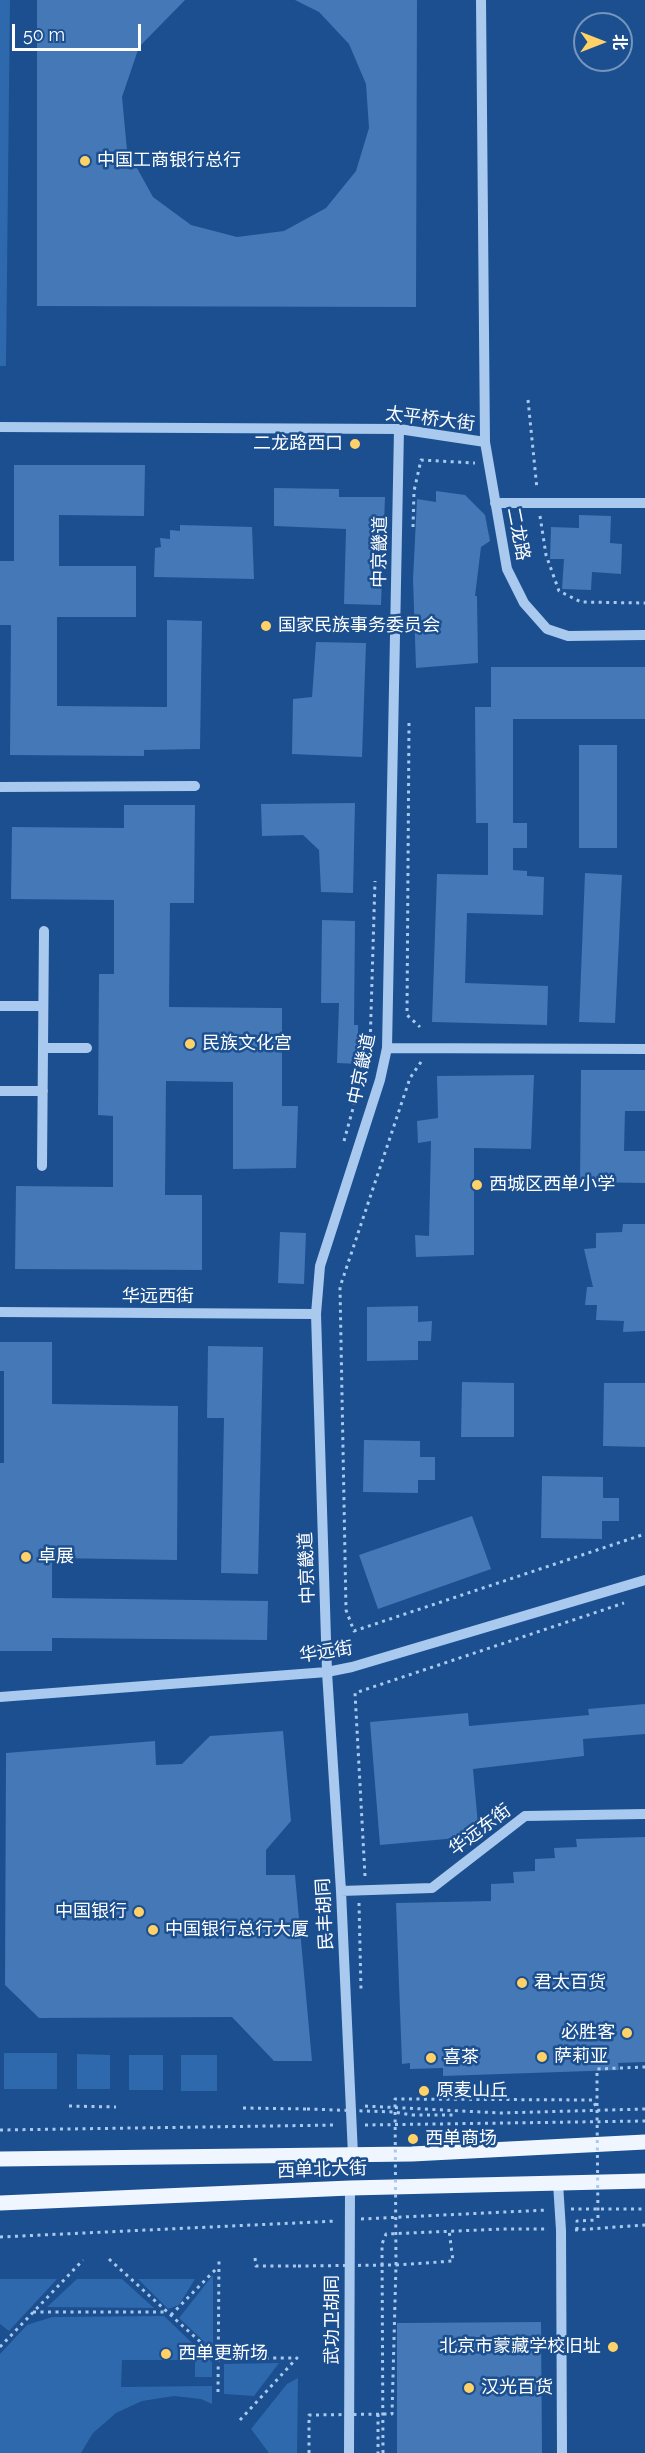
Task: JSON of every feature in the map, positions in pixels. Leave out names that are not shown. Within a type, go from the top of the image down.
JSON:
[{"type":"main road","name":"西单北大街","points":[[0,2159],[412,2154],[645,2142]]},
{"type":"main road","name":"西单北大街","points":[[0,2203],[350,2188],[645,2181]]},
{"type":"street","name":"太平桥大街","points":[[0,427],[399,429],[485,442],[481,0]]},
{"type":"street","name":"中京畿道","points":[[327,1672],[316,1314],[320,1266],[380,1080],[387,1048],[399,429]]},
{"type":"street","name":"二龙路","points":[[485,442],[507,569],[524,603],[547,629],[568,636],[645,635]]},
{"type":"street","points":[[495,503],[645,503]]},
{"type":"street","points":[[0,787],[195,786]]},
{"type":"street","points":[[42,1166],[44,931]]},
{"type":"street","points":[[0,1006],[44,1006]]},
{"type":"street","points":[[43,1048],[87,1048]]},
{"type":"street","points":[[387,1048],[645,1049]]},
{"type":"street","points":[[0,1091],[43,1091]]},
{"type":"street","name":"华远西街","points":[[0,1312],[316,1314]]},
{"type":"street","name":"华远街","points":[[0,1697],[327,1672],[352,1667],[645,1580]]},
{"type":"street","name":"民丰胡同","points":[[327,1672],[341,1891],[353,2155]]},
{"type":"street","name":"华远东街","points":[[341,1891],[432,1888],[525,1816],[645,1814]]},
{"type":"street","points":[[558,2183],[561,2230],[562,2453]]},
{"type":"street","name":"武功卫胡同","points":[[349,2453],[350,2188]]},
{"type":"path","points":[[528,400],[546,555],[559,591],[580,602],[645,603]]},
{"type":"path","points":[[413,527],[414,491],[421,460],[475,462]]},
{"type":"path","points":[[409,718],[407,1016],[420,1027]]},
{"type":"path","points":[[420,1062],[410,1078],[340,1287],[345,1610],[354,1630],[645,1534]]},
{"type":"path","points":[[365,1876],[355,1693],[634,1599]]},
{"type":"path","points":[[361,1993],[359,1902],[370,1901]]},
{"type":"path","points":[[577,2230],[577,2221],[598,2220],[597,2069],[645,2067]]},
{"type":"path","points":[[364,2095],[364,2106],[453,2113]]},
{"type":"path","points":[[309,2453],[309,2415],[392,2414],[396,2265],[395,2099],[593,2100],[597,2109]]},
{"type":"path","points":[[69,2106],[116,2107]]},
{"type":"path","points":[[243,2108],[394,2112],[412,2115],[645,2109]]},
{"type":"path","points":[[0,2130],[645,2121]]},
{"type":"path","points":[[0,2237],[560,2210],[645,2209]]},
{"type":"path","points":[[383,2453],[382,2244],[386,2234],[449,2230],[577,2230],[645,2225]]},
{"type":"path","points":[[255,2258],[256,2266],[396,2265],[453,2261],[449,2230]]},
{"type":"path","points":[[109,2259],[219,2358],[297,2358],[240,2420]]},
{"type":"path","points":[[218,2392],[219,2259]]},
{"type":"path","points":[[0,2347],[83,2260]]},
{"type":"path","points":[[171,2315],[219,2266]]},
{"type":"path","points":[[33,2312],[167,2312]]},
{"type":"path","points":[[378,2414],[378,2453]]},
{"type":"shaded area","points":[[0,0],[10,0],[6,366],[0,366]]},
{"type":"shaded area","points":[[4,2053],[57,2053],[57,2089],[4,2089]]},
{"type":"shaded area","points":[[77,2054],[110,2055],[110,2089],[77,2089]]},
{"type":"shaded area","points":[[129,2055],[163,2055],[163,2090],[129,2090]]},
{"type":"shaded area","points":[[181,2055],[217,2055],[217,2091],[181,2091]]},
{"type":"shaded area","points":[[213,2275],[213,2350],[179,2318]]},
{"type":"shaded area","points":[[0,2279],[57,2279],[9,2331],[0,2324]]},
{"type":"shaded area","points":[[77,2279],[122,2279],[154,2308],[47,2307]]},
{"type":"shaded area","points":[[138,2279],[195,2279],[179,2305],[168,2309]]},
{"type":"shaded area","points":[[164,2316],[212,2362],[212,2377],[195,2377],[195,2360],[122,2360],[121,2387],[212,2386],[212,2404],[201,2399],[174,2396],[142,2401],[116,2413],[93,2433],[81,2453],[0,2453],[0,2354],[27,2325],[52,2317]]},
{"type":"shaded area","points":[[279,2363],[254,2396],[224,2394],[224,2364]]},
{"type":"shaded area","points":[[298,2378],[297,2453],[269,2453],[251,2429],[287,2384]]},
{"type":"building","name":"中国工商银行总行","points":[[37,0],[185,0],[139,47],[122,97],[127,150],[153,197],[191,225],[237,237],[284,231],[326,208],[356,171],[369,128],[366,84],[349,44],[319,12],[295,0],[417,0],[416,307],[37,306]]},
{"type":"building","points":[[14,465],[145,465],[144,516],[59,515],[59,566],[136,566],[136,617],[57,617],[57,706],[167,707],[167,620],[202,621],[200,749],[144,750],[144,756],[10,755],[11,625],[0,625],[0,561],[14,561]]},
{"type":"building","points":[[274,488],[339,489],[339,497],[385,497],[381,605],[344,604],[346,529],[274,526]]},
{"type":"building","points":[[436,491],[465,495],[485,515],[490,541],[481,547],[475,596],[477,596],[478,663],[416,668],[413,579],[417,499],[436,502]]},
{"type":"building","points":[[579,515],[611,516],[610,543],[622,544],[621,574],[592,572],[591,590],[562,589],[564,559],[550,559],[551,527],[579,528]]},
{"type":"building","points":[[180,525],[252,527],[254,579],[154,577],[155,548],[161,547],[160,538],[170,539],[170,530],[180,531]]},
{"type":"building","points":[[316,642],[366,643],[362,757],[292,754],[293,699],[312,697]]},
{"type":"building","points":[[491,667],[645,667],[645,719],[513,719],[513,823],[527,823],[527,848],[513,848],[513,870],[527,871],[527,876],[544,877],[543,915],[467,913],[465,983],[548,986],[547,1025],[432,1022],[437,874],[488,875],[488,823],[476,823],[475,707],[491,707]]},
{"type":"building","points":[[579,745],[617,745],[617,848],[579,848]]},
{"type":"building","points":[[355,803],[353,893],[321,892],[319,850],[303,835],[262,836],[261,804]]},
{"type":"building","name":"民族文化宫","points":[[124,805],[195,805],[194,903],[170,903],[169,1007],[282,1008],[282,1106],[298,1106],[296,1168],[233,1169],[233,1082],[166,1081],[165,1195],[202,1195],[202,1270],[15,1269],[16,1186],[113,1187],[113,1116],[98,1115],[99,974],[114,974],[114,900],[11,899],[12,827],[124,828]]},
{"type":"building","points":[[585,873],[622,875],[615,1023],[579,1022]]},
{"type":"building","points":[[322,920],[355,921],[354,1025],[358,1025],[358,1064],[337,1063],[339,1003],[321,1003]]},
{"type":"building","points":[[581,1070],[645,1070],[645,1111],[625,1111],[624,1151],[645,1151],[645,1183],[580,1182]]},
{"type":"building","points":[[534,1075],[531,1149],[474,1148],[474,1255],[416,1257],[415,1235],[429,1236],[431,1141],[418,1143],[417,1121],[438,1118],[437,1076]]},
{"type":"building","points":[[623,1224],[645,1224],[645,1331],[623,1332],[624,1321],[596,1320],[597,1305],[585,1305],[587,1287],[593,1287],[584,1249],[596,1248],[596,1233],[622,1232]]},
{"type":"building","points":[[280,1232],[306,1233],[304,1284],[278,1283]]},
{"type":"building","points":[[418,1306],[418,1322],[432,1321],[431,1341],[418,1341],[418,1360],[367,1361],[367,1307]]},
{"type":"building","points":[[0,1342],[52,1342],[52,1404],[178,1406],[177,1560],[52,1558],[52,1598],[268,1601],[267,1640],[52,1638],[52,1651],[0,1651],[0,1463],[4,1463],[4,1371],[0,1371]]},
{"type":"building","points":[[208,1346],[263,1347],[258,1574],[221,1573],[224,1418],[207,1418]]},
{"type":"building","points":[[462,1382],[514,1383],[514,1437],[461,1437]]},
{"type":"building","points":[[604,1383],[645,1383],[645,1447],[603,1446]]},
{"type":"building","points":[[364,1440],[420,1441],[420,1457],[435,1457],[435,1480],[418,1480],[418,1493],[363,1492]]},
{"type":"building","points":[[542,1476],[603,1477],[603,1498],[619,1498],[619,1521],[602,1521],[602,1539],[541,1538]]},
{"type":"building","points":[[472,1516],[491,1569],[378,1609],[359,1555]]},
{"type":"building","points":[[645,1704],[645,1734],[583,1739],[584,1756],[473,1769],[479,1836],[380,1845],[370,1722],[468,1713],[469,1726],[589,1715],[588,1709]]},
{"type":"building","name":"中国银行总行大厦","points":[[283,1731],[291,1821],[266,1850],[266,1875],[295,1875],[312,2061],[274,2061],[232,2017],[39,2018],[5,1985],[6,1753],[155,1741],[156,1765],[182,1764],[210,1736]]},
{"type":"building","name":"君太百货","points":[[645,1837],[645,2062],[618,2063],[619,2070],[443,2076],[443,2068],[410,2069],[410,2063],[402,2064],[396,1903],[491,1901],[491,1884],[514,1883],[513,1872],[535,1871],[535,1859],[555,1858],[554,1848],[577,1847],[576,1839]]},
{"type":"building","name":"汉光百货","points":[[541,2322],[542,2453],[397,2453],[397,2323]]},
{"type":"place","name":"中国工商银行总行","points":[[85,161]]},
{"type":"place","name":"二龙路西口","points":[[355,444]]},
{"type":"place","name":"国家民族事务委员会","points":[[266,626]]},
{"type":"place","name":"民族文化宫","points":[[190,1044]]},
{"type":"place","name":"西城区西单小学","points":[[477,1185]]},
{"type":"place","name":"卓展","points":[[26,1557]]},
{"type":"place","name":"中国银行","points":[[139,1912]]},
{"type":"place","name":"中国银行总行大厦","points":[[153,1930]]},
{"type":"place","name":"君太百货","points":[[522,1983]]},
{"type":"place","name":"必胜客","points":[[627,2033]]},
{"type":"place","name":"萨莉亚","points":[[542,2057]]},
{"type":"place","name":"喜茶","points":[[431,2058]]},
{"type":"place","name":"原麦山丘","points":[[424,2091]]},
{"type":"place","name":"西单商场","points":[[413,2139]]},
{"type":"place","name":"北京市蒙藏学校旧址","points":[[613,2347]]},
{"type":"place","name":"西单更新场","points":[[166,2354]]},
{"type":"place","name":"汉光百货","points":[[469,2388]]}]
